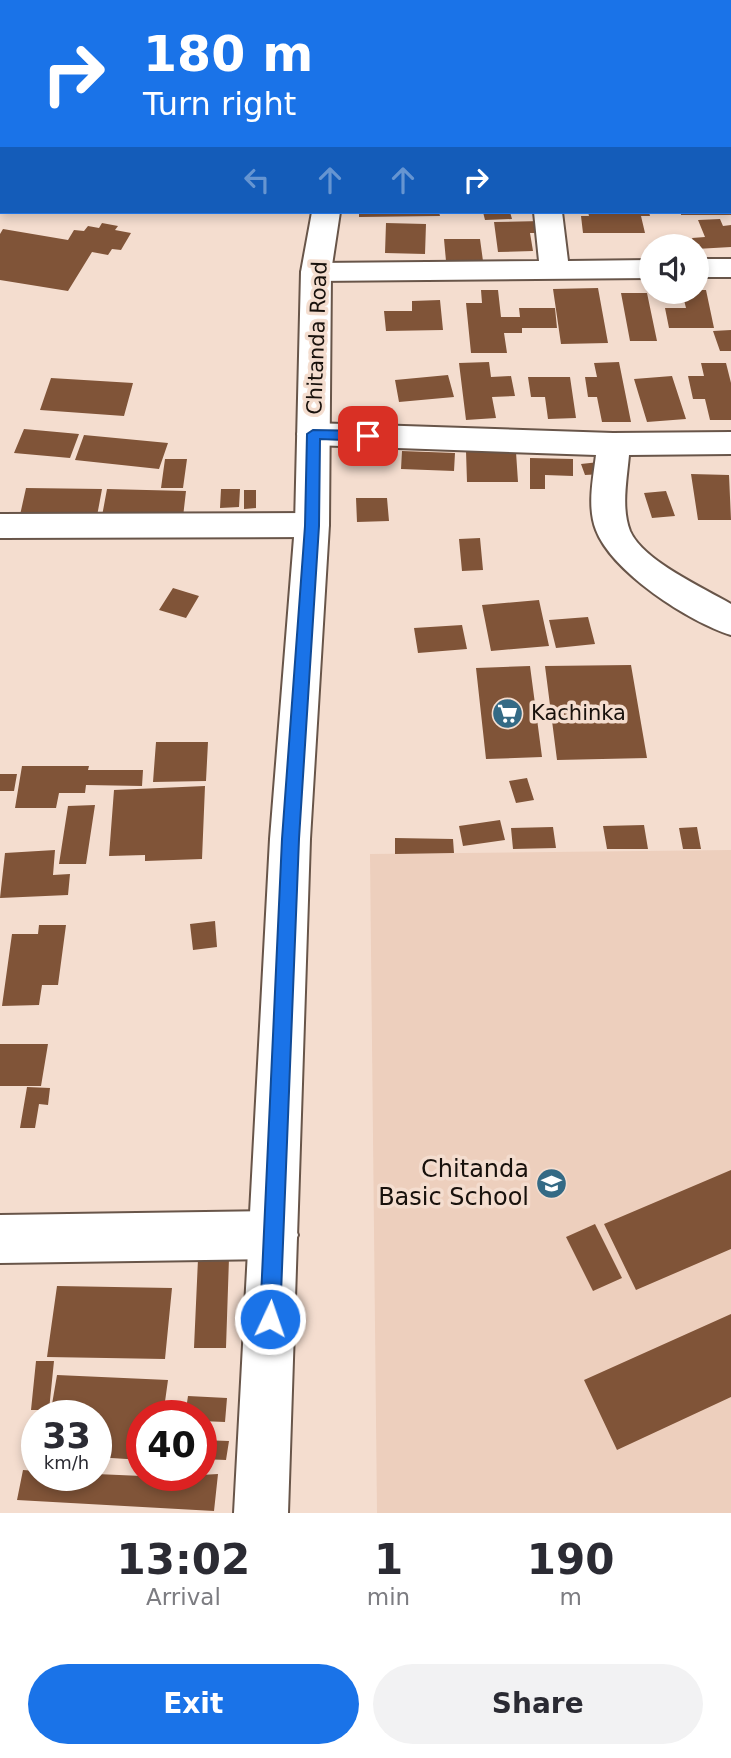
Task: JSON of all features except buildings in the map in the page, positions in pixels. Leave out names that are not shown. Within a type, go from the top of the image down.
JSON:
[{"type":"street","name":"Chitanda Road","points":[[261,1513],[290,839],[312,526],[316,272],[326,214]]},
{"type":"street","points":[[548,214],[555,270]]},
{"type":"street","points":[[709,268],[731,268]]},
{"type":"street","points":[[316,272],[639,269]]},
{"type":"street","points":[[313,434],[613,444],[731,443]]},
{"type":"street","points":[[613,444],[610,509],[612,530],[629,556],[731,621]]},
{"type":"street","points":[[0,526],[312,526]]},
{"type":"street","points":[[0,1239],[274,1236]]},
{"type":"shaded area","name":"Chitanda Basic School","points":[[731,850],[731,1513],[377,1513],[370,854]]},
{"type":"place","name":"Kachinka","points":[[508,713]]},
{"type":"place","name":"Chitanda Basic School","points":[[552,1183]]},
{"type":"route","points":[[270,1319],[290,839],[312,526],[313,434],[368,436]]}]
